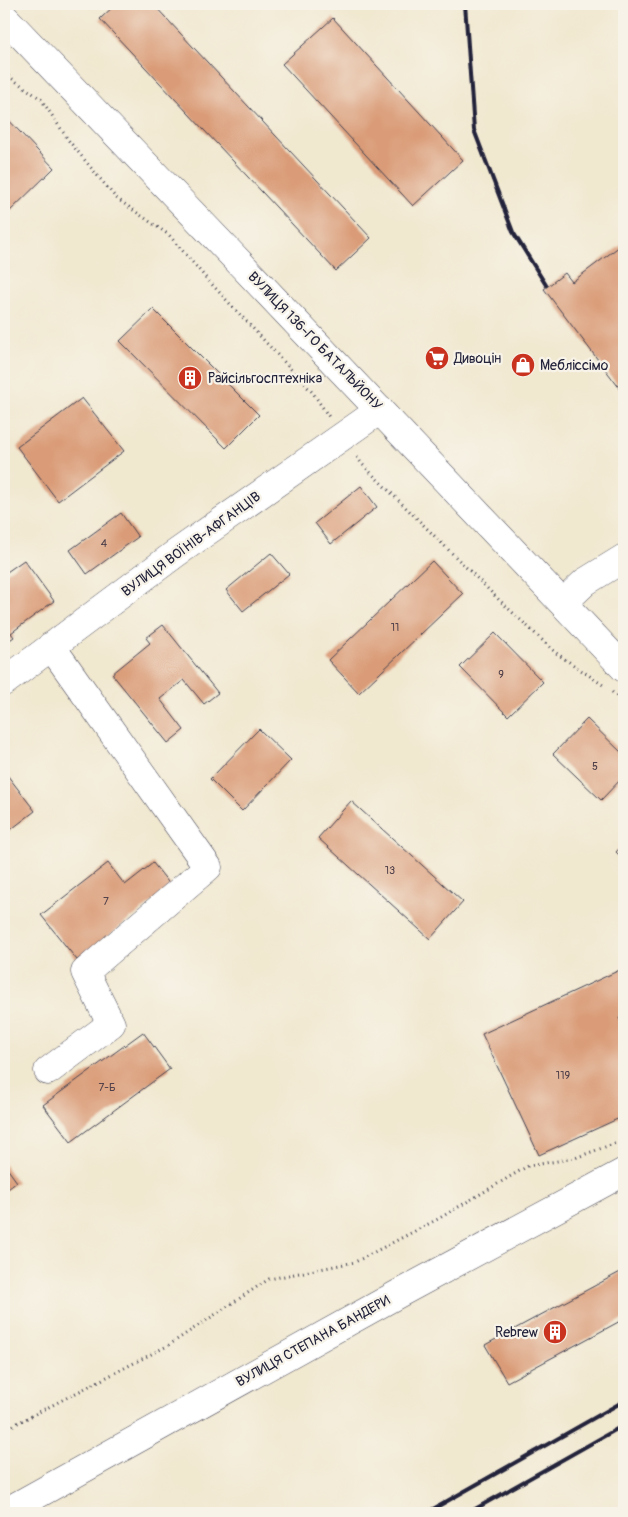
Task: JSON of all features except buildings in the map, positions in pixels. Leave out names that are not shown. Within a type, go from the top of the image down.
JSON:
[{"type":"street","name":"ВУЛИЦЯ 136-ГО БАТАЛЬЙОНУ","points":[[4,16],[624,668]]},
{"type":"street","name":"ВУЛИЦЯ ВОЇНІВ-АФГАНЦІВ","points":[[4,682],[175,554],[380,410]]},
{"type":"street","points":[[563,603],[585,582],[624,558]]},
{"type":"street","points":[[48,1071],[111,1024],[84,972],[208,867],[51,646]]},
{"type":"street","name":"ВУЛИЦЯ СТЕПАНА БАНДЕРИ","points":[[4,1513],[398,1294],[624,1172]]},
{"type":"path","points":[[4,73],[41,99],[69,142],[116,198],[169,235],[312,393],[335,425]]},
{"type":"path","points":[[357,456],[362,464],[556,653],[616,694],[624,703]]},
{"type":"path","points":[[4,1430],[169,1345],[269,1279],[355,1262],[438,1219],[528,1166],[575,1158],[624,1140]]},
{"type":"railway","points":[[465,4],[474,130],[513,232],[546,285]]},
{"type":"railway","points":[[426,1513],[624,1401]]},
{"type":"railway","points":[[468,1513],[624,1425]]},
{"type":"place","name":"Дивоцін","points":[[437,358]]},
{"type":"place","name":"Мебліссімо","points":[[523,365]]},
{"type":"place","name":"Райсільгосптехніка","points":[[190,378]]},
{"type":"place","name":"Rebrew","points":[[555,1332]]}]
